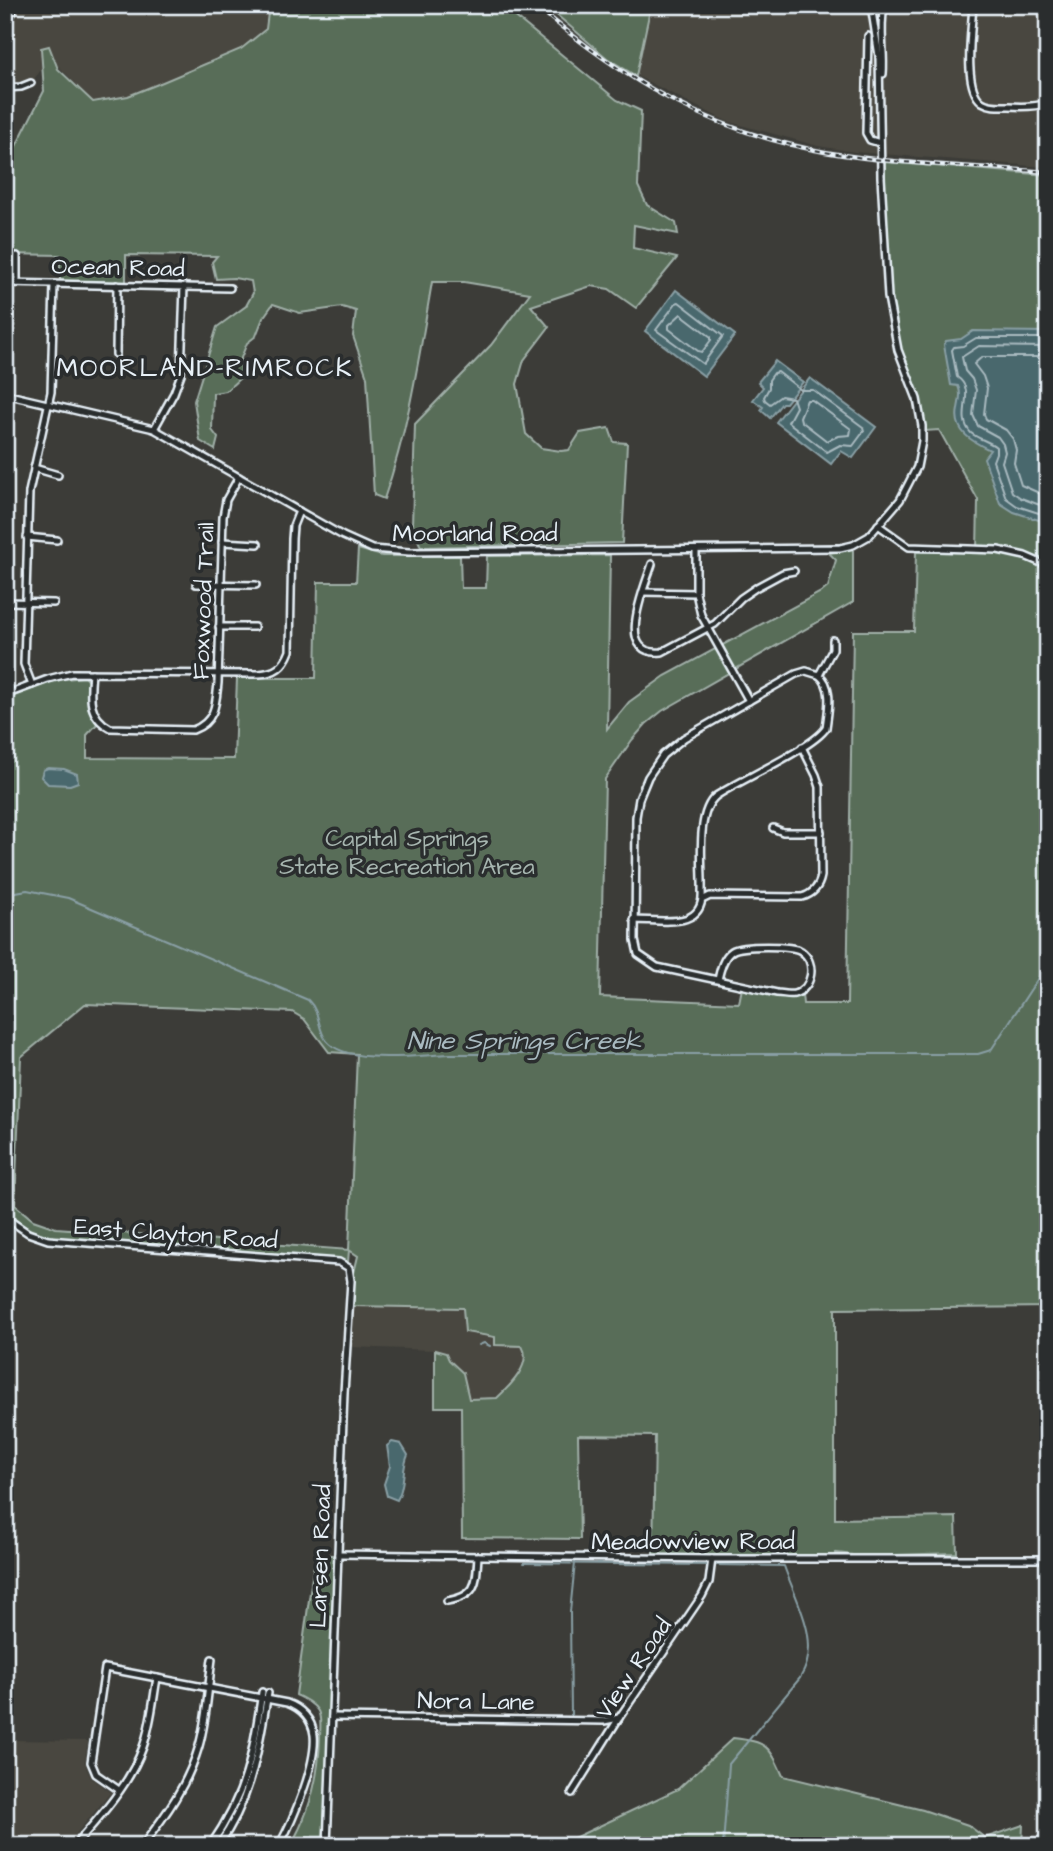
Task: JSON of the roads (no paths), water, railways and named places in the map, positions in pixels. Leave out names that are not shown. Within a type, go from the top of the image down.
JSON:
[{"type":"street","points":[[5,13],[12,13],[15,5]]},
{"type":"street","points":[[872,5],[877,8],[886,6]]},
{"type":"street","points":[[872,5],[878,38],[880,143],[893,330],[917,400],[922,426],[917,467],[908,488],[878,525],[909,547],[1006,551],[1048,566]]},
{"type":"street","points":[[973,5],[970,76],[972,91],[986,104],[1038,106],[1048,103]]},
{"type":"street","points":[[881,88],[884,59],[881,18],[886,6]]},
{"type":"street","points":[[868,36],[866,136],[880,143]]},
{"type":"street","points":[[5,88],[22,87],[31,83]]},
{"type":"street","points":[[17,256],[17,283]]},
{"type":"street","name":"Ocean Road","points":[[5,283],[230,288]]},
{"type":"street","points":[[32,685],[24,664],[29,492],[49,404],[54,284]]},
{"type":"street","points":[[116,354],[117,285]]},
{"type":"street","points":[[154,429],[181,374],[184,286]]},
{"type":"street","name":"Moorland Road","points":[[5,394],[154,429],[363,547],[384,552],[840,548],[853,545],[869,536],[878,525]]},
{"type":"street","points":[[34,468],[58,475]]},
{"type":"street","name":"Foxwood Trail","points":[[92,673],[92,709],[98,720],[110,728],[193,730],[202,726],[214,712],[225,504],[239,477]]},
{"type":"street","points":[[5,695],[60,675],[268,674],[280,668],[290,651],[292,533],[299,511]]},
{"type":"street","points":[[27,537],[57,540]]},
{"type":"street","points":[[222,542],[258,544]]},
{"type":"street","points":[[696,550],[696,593],[701,615],[749,701]]},
{"type":"street","points":[[652,564],[637,608],[636,638],[647,651],[662,652],[707,628],[757,587],[783,573],[794,571]]},
{"type":"street","points":[[196,584],[256,585]]},
{"type":"street","points":[[643,592],[696,593]]},
{"type":"street","points":[[5,601],[54,603]]},
{"type":"street","points":[[219,627],[254,628]]},
{"type":"street","points":[[819,675],[833,649],[833,640]]},
{"type":"street","points":[[704,900],[703,825],[711,800],[822,733],[826,728],[828,689],[824,678],[819,675],[806,671],[796,674],[674,745],[658,761],[648,777],[636,812],[635,946],[642,958],[657,967],[718,980],[793,994],[806,985],[811,971],[806,956],[793,948],[736,949],[726,957],[718,980]]},
{"type":"street","points":[[634,920],[684,920],[695,915],[704,900],[710,896],[802,897],[811,894],[818,886],[821,876],[820,787],[802,747]]},
{"type":"street","points":[[773,828],[783,832],[821,832]]},
{"type":"street","name":"East Clayton Road","points":[[5,1217],[28,1233],[48,1240],[339,1262],[349,1268]]},
{"type":"street","name":"Larsen Road","points":[[327,1846],[344,1393],[351,1280],[349,1268]]},
{"type":"street","name":"Meadowview Road","points":[[338,1554],[712,1559],[1048,1559]]},
{"type":"street","points":[[447,1601],[461,1599],[471,1592],[476,1580],[478,1556]]},
{"type":"street","name":"View Road","points":[[572,1793],[702,1596],[709,1581],[712,1559]]},
{"type":"street","points":[[142,1846],[174,1802],[191,1768],[202,1733],[212,1659]]},
{"type":"street","points":[[119,1790],[96,1774],[91,1762],[105,1668],[264,1696],[287,1703],[298,1707],[310,1722],[314,1734],[312,1755],[303,1789],[279,1846]]},
{"type":"street","points":[[74,1846],[119,1790],[143,1747],[158,1678]]},
{"type":"street","points":[[210,1846],[229,1817],[244,1784],[264,1696]]},
{"type":"street","points":[[218,1846],[239,1812],[253,1774],[264,1696]]},
{"type":"street","name":"Nora Lane","points":[[332,1717],[604,1721],[619,1718]]},
{"type":"water","points":[[676,290],[735,335],[704,376],[645,331]]},
{"type":"water","points":[[973,331],[1048,332],[1048,523],[1014,512],[1000,503],[984,458],[990,450],[971,440],[958,424],[960,392],[958,386],[951,385],[944,345],[946,341],[961,339]]},
{"type":"water","points":[[775,361],[803,382],[770,418],[761,410],[763,407],[753,400],[763,387],[758,382]]},
{"type":"water","points":[[810,378],[876,427],[853,458],[841,451],[831,464],[776,422]]},
{"type":"water","points":[[64,769],[77,774],[78,782],[70,785],[48,784],[41,777],[43,770]]},
{"type":"water","points":[[392,1442],[401,1444],[408,1455],[402,1489],[397,1500],[387,1496],[384,1484],[390,1466],[387,1446]]},
{"type":"waterway","name":"Nine Springs Creek","points":[[5,894],[27,890],[68,898],[308,1000],[315,1010],[326,1040],[336,1048],[366,1056],[978,1054],[991,1050],[1048,963]]},
{"type":"waterway","points":[[479,1345],[484,1343],[490,1346]]},
{"type":"waterway","points":[[524,1563],[708,1565]]},
{"type":"waterway","points":[[571,1716],[570,1612],[575,1563]]},
{"type":"waterway","points":[[716,1565],[784,1566],[805,1622],[809,1651],[800,1678],[729,1764],[723,1846]]},
{"type":"railway","points":[[535,5],[635,79],[670,99],[743,131],[783,143],[853,156],[1048,172]]},
{"type":"district","name":"MOORLAND-RIMROCK","points":[[205,367]]},
{"type":"park label","name":"Capital Springs State Recreation Area","points":[[407,852]]}]
